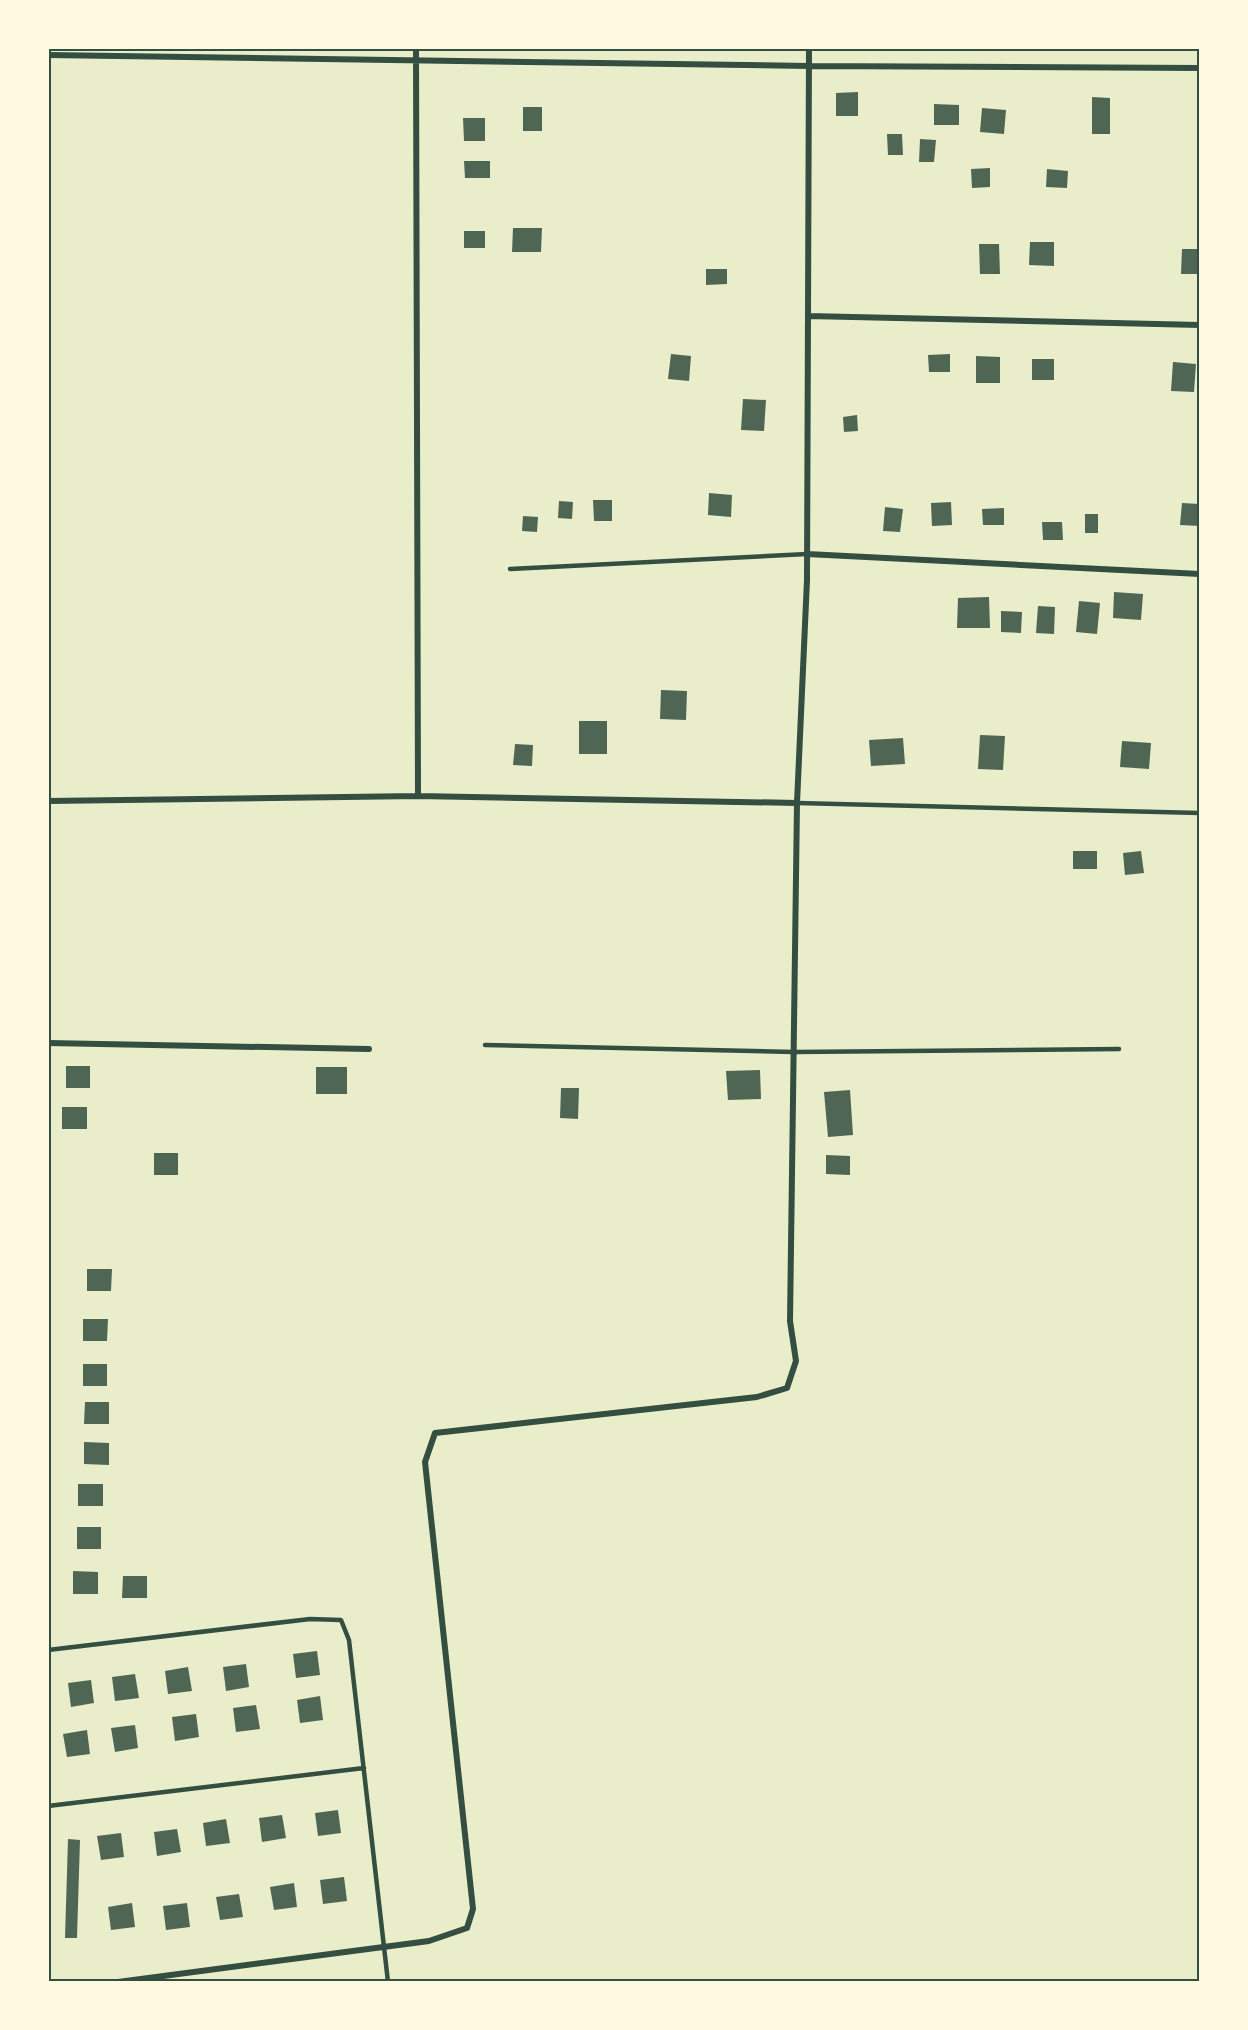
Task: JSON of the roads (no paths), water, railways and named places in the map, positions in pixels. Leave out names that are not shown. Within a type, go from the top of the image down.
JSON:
[{"type":"street","points":[[416,48],[418,796]]},
{"type":"street","points":[[118,1982],[429,1941],[467,1928],[474,1909],[425,1462],[435,1433],[757,1397],[786,1388],[796,1360],[790,1321],[797,803],[807,580],[809,48]]},
{"type":"street","points":[[48,55],[809,66],[1200,68]]},
{"type":"street","points":[[808,316],[1200,325]]},
{"type":"street","points":[[807,555],[1200,574]]},
{"type":"street","points":[[48,801],[418,796],[797,803]]},
{"type":"street","points":[[48,1042],[369,1049]]},
{"type":"lane","points":[[510,569],[807,555]]},
{"type":"lane","points":[[797,803],[1200,813]]},
{"type":"lane","points":[[485,1045],[794,1052],[1119,1049]]},
{"type":"lane","points":[[48,1650],[310,1619],[341,1620],[349,1640],[388,1982]]},
{"type":"lane","points":[[48,1806],[364,1768]]}]
